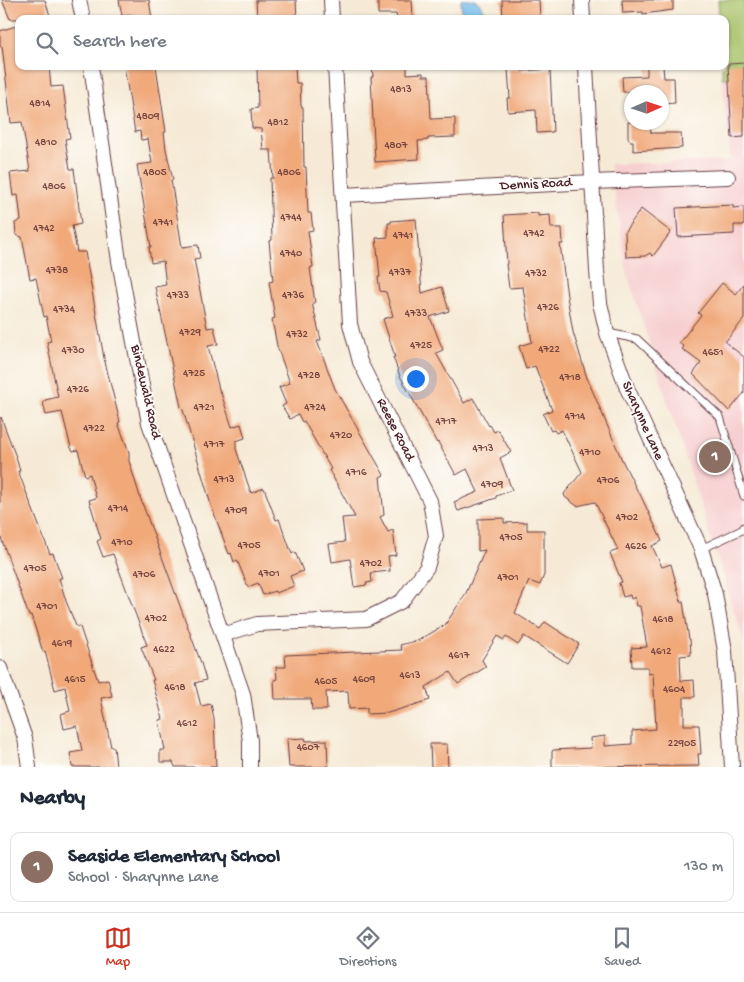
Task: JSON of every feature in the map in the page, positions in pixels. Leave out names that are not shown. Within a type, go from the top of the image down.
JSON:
[{"type":"street","points":[[79,0],[82,15]]},
{"type":"street","points":[[331,0],[332,15]]},
{"type":"street","points":[[582,0],[583,15]]},
{"type":"street","name":"Bindewald Road","points":[[91,70],[119,261],[149,423],[242,694],[250,741],[250,767]]},
{"type":"street","name":"Reese Road","points":[[223,635],[257,624],[366,619],[402,601],[427,567],[436,536],[430,501],[360,362],[350,324],[335,70]]},
{"type":"street","name":"Sharynne Lane","points":[[586,70],[600,303],[607,333],[627,388],[701,549],[715,594],[725,651],[732,767]]},
{"type":"street","name":"Dennis Road","points":[[343,195],[728,177]]},
{"type":"street","points":[[0,668],[25,738],[30,767]]},
{"type":"lane","points":[[607,333],[637,339],[720,417],[744,496]]},
{"type":"lane","points":[[701,549],[744,529],[744,527]]},
{"type":"shaded area","points":[[744,77],[744,642],[627,273],[610,164],[731,161],[722,78]]},
{"type":"green space","points":[[718,0],[744,0],[744,77],[722,78],[722,70],[729,70],[729,15],[719,15]]},
{"type":"water","points":[[461,0],[476,0],[484,9],[485,15],[462,15]]},
{"type":"building","points":[[2,0],[45,0],[50,15],[15,15],[15,19],[10,19]]},
{"type":"building","points":[[119,0],[149,0],[151,15],[122,15]]},
{"type":"building","points":[[256,0],[296,0],[297,15],[257,15]]},
{"type":"building","points":[[378,0],[412,0],[413,15],[378,14]]},
{"type":"building","points":[[502,0],[539,0],[540,15],[503,15]]},
{"type":"building","points":[[622,0],[673,0],[673,10],[643,14],[643,12],[623,13]]},
{"type":"building","points":[[15,26],[15,70],[49,70],[51,87],[63,86],[70,138],[65,139],[70,169],[74,169],[81,224],[72,226],[77,252],[85,252],[104,358],[120,422],[118,423],[129,452],[129,461],[141,500],[206,680],[195,683],[201,706],[211,704],[214,719],[216,767],[175,767],[173,762],[160,762],[160,750],[165,750],[159,720],[163,719],[152,680],[154,680],[141,647],[147,645],[113,554],[103,557],[97,541],[101,539],[89,500],[96,498],[90,474],[85,476],[78,450],[73,451],[71,448],[62,412],[46,415],[43,402],[58,397],[47,342],[51,341],[46,316],[44,317],[36,278],[30,279],[22,237],[16,235],[15,223],[21,220],[18,195],[13,196],[10,173],[30,171],[22,122],[11,123],[2,46],[0,47],[0,31]]},
{"type":"building","points":[[744,63],[744,137],[732,138],[729,64]]},
{"type":"building","points":[[125,70],[157,70],[166,132],[164,132],[166,149],[173,180],[171,180],[182,247],[198,245],[200,258],[194,259],[207,328],[214,327],[218,344],[208,346],[220,393],[232,427],[241,424],[245,438],[236,441],[236,449],[251,493],[264,488],[276,520],[279,519],[292,554],[295,552],[303,571],[290,576],[294,586],[276,593],[275,591],[263,595],[258,583],[248,587],[237,560],[234,562],[231,553],[229,554],[211,505],[181,407],[155,287],[166,285],[163,261],[151,263],[149,247],[151,247],[137,165],[152,163],[148,139],[141,140],[140,131],[135,132]]},
{"type":"building","points":[[257,70],[295,70],[296,83],[300,83],[301,106],[303,107],[304,167],[306,167],[308,213],[311,213],[313,230],[308,231],[313,267],[310,268],[315,303],[312,303],[321,340],[317,341],[335,389],[384,475],[380,477],[384,515],[380,517],[388,532],[393,530],[396,555],[388,556],[390,571],[371,573],[372,582],[366,583],[367,585],[354,587],[350,559],[332,562],[329,544],[345,542],[342,518],[355,517],[304,421],[302,422],[298,414],[290,419],[282,406],[286,404],[279,387],[290,383],[277,346],[272,319],[275,318],[269,282],[273,281],[269,241],[272,240],[270,178],[273,178],[271,150],[263,150],[261,129],[252,128],[251,109],[258,108]]},
{"type":"building","points":[[372,70],[407,70],[407,74],[423,73],[423,76],[429,76],[431,119],[455,118],[455,137],[428,138],[428,140],[418,141],[419,159],[375,162],[371,77],[373,77]]},
{"type":"building","points":[[508,70],[550,70],[553,132],[537,133],[536,110],[508,112],[507,98],[510,98]]},
{"type":"building","points":[[647,70],[663,70],[664,78],[674,78],[675,103],[669,103],[669,85],[624,85],[623,92],[622,77],[647,76]]},
{"type":"building","points":[[628,130],[651,130],[651,133],[681,133],[682,148],[633,151],[633,141],[630,141]]},
{"type":"building","points":[[733,205],[733,208],[744,207],[744,225],[734,225],[734,234],[678,237],[676,208]]},
{"type":"building","points":[[641,209],[671,232],[653,256],[650,253],[645,256],[626,257],[625,231]]},
{"type":"building","points":[[538,213],[538,216],[550,215],[551,228],[562,228],[563,244],[560,244],[573,332],[587,378],[622,460],[662,541],[652,546],[662,567],[671,564],[681,602],[683,602],[691,655],[680,656],[681,681],[694,680],[695,697],[684,697],[684,725],[699,725],[701,754],[698,754],[699,766],[552,767],[553,750],[591,748],[590,738],[605,736],[605,746],[632,744],[632,731],[656,729],[653,673],[648,674],[648,667],[632,667],[631,648],[647,647],[640,606],[637,606],[635,597],[631,599],[630,595],[623,597],[619,583],[622,582],[610,553],[618,550],[595,502],[577,506],[565,497],[564,494],[582,472],[562,430],[556,433],[554,430],[551,431],[543,414],[552,410],[535,366],[526,369],[519,346],[532,342],[523,287],[509,288],[504,215]]},
{"type":"building","points":[[416,219],[422,293],[442,287],[449,311],[430,317],[443,350],[436,353],[464,403],[473,398],[489,426],[494,432],[498,430],[511,452],[500,458],[512,490],[496,496],[496,498],[458,511],[454,502],[478,492],[467,469],[456,475],[400,376],[383,319],[393,316],[386,292],[380,291],[376,238],[388,237],[388,223],[391,223],[391,221]]},
{"type":"building","points":[[722,283],[736,294],[744,284],[744,319],[725,342],[744,357],[744,393],[729,411],[693,374],[701,363],[682,349],[684,347],[679,343],[701,315],[698,313]]},
{"type":"building","points":[[1,417],[16,457],[20,471],[18,471],[50,554],[53,553],[62,578],[59,578],[66,601],[76,626],[80,627],[98,681],[108,679],[112,696],[101,698],[111,747],[114,747],[116,767],[72,767],[70,753],[82,751],[77,726],[64,729],[61,714],[70,711],[65,687],[55,690],[45,651],[43,652],[31,615],[29,616],[0,535]]},
{"type":"building","points":[[504,518],[504,523],[527,522],[527,530],[544,530],[544,575],[540,585],[529,581],[515,613],[540,629],[545,622],[579,644],[567,663],[524,636],[518,645],[506,637],[504,640],[497,636],[482,660],[486,667],[458,684],[450,672],[426,687],[430,700],[388,713],[367,714],[367,708],[349,709],[348,691],[326,692],[327,710],[312,710],[311,699],[275,699],[274,680],[277,679],[276,667],[286,667],[285,655],[402,650],[400,645],[419,640],[445,625],[466,593],[485,550],[478,551],[478,519]]},
{"type":"building","points":[[305,738],[306,741],[327,740],[328,767],[289,767],[287,739]]},
{"type":"building","points":[[430,744],[447,744],[448,767],[431,767]]},
{"type":"place","name":"Seaside Elementary School","points":[[715,457]]}]
